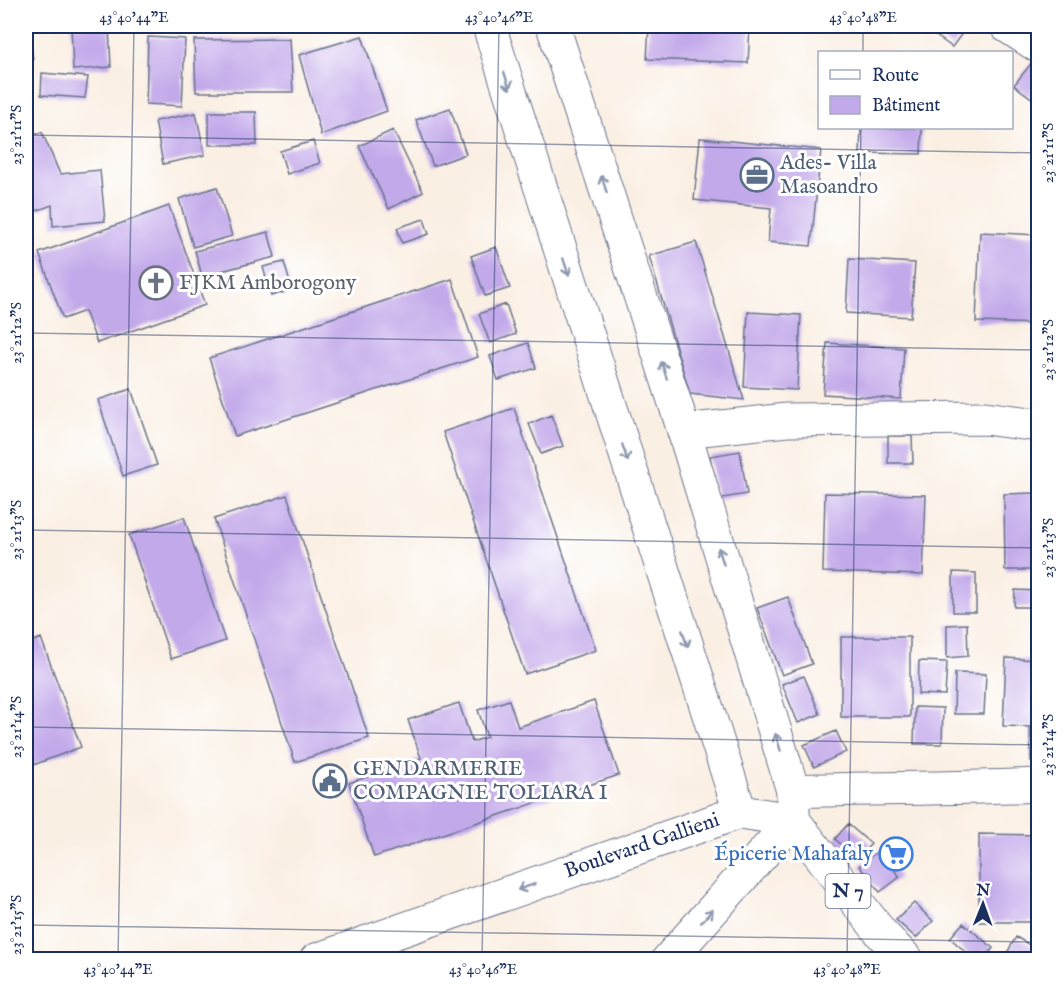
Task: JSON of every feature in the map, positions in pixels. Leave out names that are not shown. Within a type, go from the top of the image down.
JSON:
[{"type":"main road","points":[[489,26],[740,812]]},
{"type":"main road","points":[[553,26],[684,431],[793,805],[668,960]]},
{"type":"main road","points":[[1007,26],[1038,46]]},
{"type":"main road","points":[[684,431],[788,420],[985,418],[1038,425]]},
{"type":"main road","name":"Boulevard Gallieni","points":[[316,960],[740,812],[793,805],[872,788],[989,788],[1038,785]]},
{"type":"main road","name":"N 7","points":[[793,805],[882,933],[907,960]]},
{"type":"building","points":[[26,26],[29,26],[33,60],[26,61]]},
{"type":"building","points":[[71,26],[109,26],[111,67],[73,70]]},
{"type":"building","points":[[649,26],[750,26],[748,63],[647,59]]},
{"type":"building","points":[[922,26],[963,26],[966,28],[952,47]]},
{"type":"building","points":[[362,36],[387,111],[321,135],[299,55]]},
{"type":"building","points":[[148,37],[185,39],[182,106],[146,104]]},
{"type":"building","points":[[290,39],[293,92],[196,92],[194,40]]},
{"type":"building","points":[[1033,61],[1038,65],[1038,103],[1014,85]]},
{"type":"building","points":[[42,73],[88,77],[85,98],[41,95]]},
{"type":"building","points":[[450,108],[466,154],[433,166],[416,120]]},
{"type":"building","points":[[209,112],[256,112],[257,145],[209,145]]},
{"type":"building","points":[[196,113],[205,155],[163,164],[155,121]]},
{"type":"building","points":[[861,129],[922,129],[921,154],[860,153]]},
{"type":"building","points":[[393,130],[423,192],[389,209],[359,146]]},
{"type":"building","points":[[42,132],[60,174],[100,170],[105,221],[53,226],[52,205],[28,214],[26,208],[26,138]]},
{"type":"building","name":"Ades- Villa Masoandro","points":[[700,138],[821,150],[811,246],[768,242],[771,208],[694,200]]},
{"type":"building","points":[[313,141],[320,163],[287,174],[280,151]]},
{"type":"building","points":[[217,187],[232,236],[193,247],[179,199]]},
{"type":"building","points":[[169,206],[205,305],[97,343],[85,311],[63,319],[39,253]]},
{"type":"building","points":[[424,219],[429,234],[402,243],[397,228]]},
{"type":"building","points":[[268,232],[275,257],[202,276],[195,251]]},
{"type":"building","points":[[980,232],[1038,235],[1038,324],[976,322]]},
{"type":"building","points":[[696,242],[744,400],[690,394],[649,256]]},
{"type":"building","points":[[496,247],[510,288],[485,296],[471,256]]},
{"type":"building","points":[[849,259],[915,263],[911,317],[846,313]]},
{"type":"building","points":[[284,262],[292,290],[271,296],[263,267]]},
{"type":"building","points":[[452,279],[478,357],[235,436],[209,358]]},
{"type":"building","points":[[506,304],[516,334],[490,343],[479,314]]},
{"type":"building","points":[[748,312],[801,315],[797,390],[744,387]]},
{"type":"building","points":[[528,343],[536,368],[498,380],[490,356]]},
{"type":"building","points":[[827,343],[904,348],[901,399],[823,394]]},
{"type":"building","points":[[131,389],[157,465],[123,476],[98,400]]},
{"type":"building","points":[[514,408],[596,650],[525,674],[443,432]]},
{"type":"building","points":[[551,415],[563,446],[541,454],[529,424]]},
{"type":"building","points":[[888,436],[912,436],[913,463],[888,463]]},
{"type":"building","points":[[740,451],[747,494],[717,499],[710,456]]},
{"type":"building","points":[[825,493],[926,495],[923,575],[823,572]]},
{"type":"building","points":[[1038,493],[1038,570],[1005,570],[1004,494]]},
{"type":"building","points":[[287,495],[369,738],[295,762],[214,519]]},
{"type":"building","points":[[184,517],[225,641],[171,659],[129,535]]},
{"type":"building","points":[[953,572],[976,573],[976,612],[953,612]]},
{"type":"building","points":[[1015,590],[1038,591],[1038,607],[1014,607]]},
{"type":"building","points":[[788,597],[812,664],[782,675],[757,608]]},
{"type":"building","points":[[967,624],[968,656],[947,658],[947,625]]},
{"type":"building","points":[[841,637],[910,637],[910,717],[841,717]]},
{"type":"building","points":[[41,638],[81,747],[28,767],[26,761],[26,644]]},
{"type":"building","points":[[1006,658],[1038,660],[1038,760],[1031,761],[1030,727],[1003,726]]},
{"type":"building","points":[[919,661],[947,662],[945,695],[918,694]]},
{"type":"building","points":[[955,673],[986,674],[984,714],[954,714]]},
{"type":"building","points":[[804,676],[820,714],[798,723],[782,684]]},
{"type":"building","points":[[509,700],[518,727],[594,701],[619,775],[374,857],[349,783],[421,758],[408,720],[459,703],[472,742],[487,737],[478,710]]},
{"type":"building","points":[[915,707],[943,708],[942,744],[914,744]]},
{"type":"building","points":[[836,731],[846,752],[814,767],[804,745]]},
{"type":"building","points":[[848,824],[871,844],[857,859],[835,839]]},
{"type":"building","points":[[979,834],[1038,835],[1038,922],[979,922]]},
{"type":"building","points":[[878,851],[900,877],[880,892],[859,866]]},
{"type":"building","points":[[914,903],[933,921],[916,938],[896,920]]},
{"type":"building","points":[[963,923],[993,948],[983,960],[975,960],[950,938]]},
{"type":"building","points":[[1016,937],[1035,948],[1028,960],[1003,960]]},
{"type":"place","name":"Ades- Villa Masoandro","points":[[757,175]]},
{"type":"place","name":"FJKM Amborogony","points":[[156,283]]},
{"type":"place","name":"GENDARMERIE COMPAGNIE TOLIARA I","points":[[330,781]]},
{"type":"place","name":"Épicerie Mahafaly","points":[[896,854]]}]
